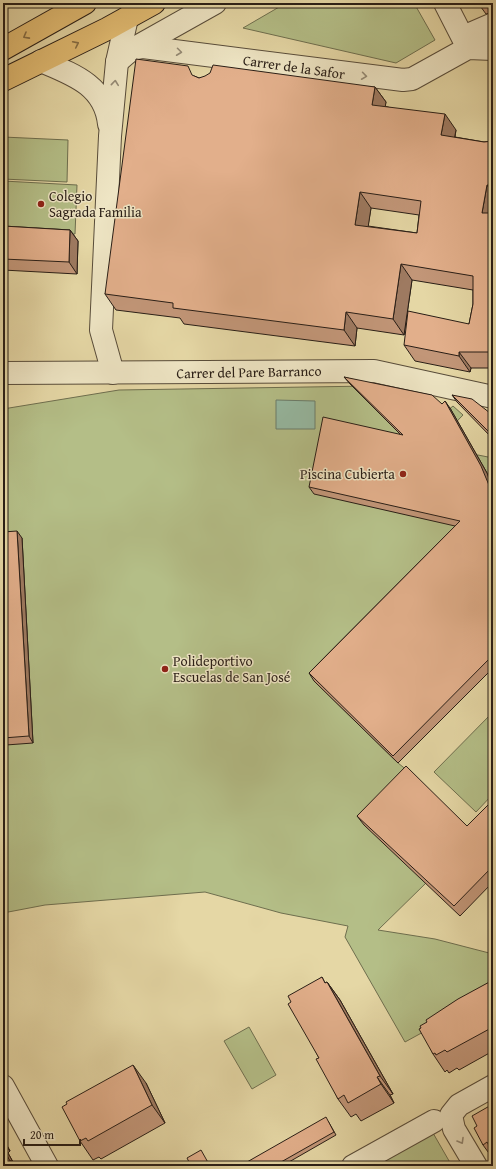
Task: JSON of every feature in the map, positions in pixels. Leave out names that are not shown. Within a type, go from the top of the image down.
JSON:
[{"type":"main road","points":[[3,49],[85,3]]},
{"type":"main road","points":[[3,80],[154,3]]},
{"type":"street","points":[[125,55],[215,3]]},
{"type":"street","points":[[445,3],[466,43],[493,49]]},
{"type":"street","points":[[113,373],[101,330],[110,136],[125,55],[127,18]]},
{"type":"street","name":"Carrer de la Safor","points":[[125,55],[143,47],[213,66],[403,80],[412,79],[493,24]]},
{"type":"street","points":[[41,61],[78,76],[96,92],[104,103],[110,136]]},
{"type":"street","name":"Carrer del Pare Barranco","points":[[3,374],[374,371],[493,397]]},
{"type":"street","points":[[3,1086],[47,1166]]},
{"type":"street","points":[[353,1166],[443,1118],[459,1105],[493,1086]]},
{"type":"street","points":[[443,1118],[454,1129],[476,1166]]},
{"type":"shaded area","points":[[286,3],[414,3],[435,40],[396,63],[243,28]]},
{"type":"shaded area","points":[[3,137],[68,140],[67,182],[3,179]]},
{"type":"shaded area","points":[[3,181],[77,185],[75,234],[3,230]]},
{"type":"shaded area","name":"Polideportivo Escuelas de San José","points":[[370,386],[447,411],[453,406],[463,415],[433,446],[493,458],[493,501],[314,681],[398,763],[413,775],[426,883],[378,930],[435,939],[493,954],[493,994],[405,1042],[345,937],[348,926],[281,913],[205,892],[45,905],[3,913],[3,409],[119,390]]},
{"type":"shaded area","points":[[276,400],[315,401],[315,429],[276,429]]},
{"type":"shaded area","points":[[493,712],[493,794],[476,812],[434,772]]},
{"type":"shaded area","points":[[249,1027],[276,1075],[252,1089],[224,1041]]},
{"type":"shaded area","points":[[433,1133],[452,1166],[373,1166]]},
{"type":"building","points":[[136,59],[188,66],[192,75],[199,78],[210,73],[213,65],[375,87],[372,105],[445,114],[441,135],[484,142],[493,141],[493,185],[487,185],[482,213],[493,213],[493,352],[459,352],[459,356],[404,345],[408,311],[469,324],[473,304],[473,276],[401,264],[393,319],[346,312],[344,330],[173,308],[173,303],[105,294]],"holes":[[[360,192],[421,201],[417,233],[355,225]]]},
{"type":"building","points":[[3,226],[70,230],[69,262],[3,259]]},
{"type":"building","points":[[344,377],[432,395],[442,404],[445,401],[481,466],[491,490],[493,488],[493,655],[393,756],[309,673],[460,521],[309,487],[323,417],[403,435]]},
{"type":"building","points":[[452,395],[472,399],[490,413],[493,410],[493,436]]},
{"type":"building","points":[[17,531],[29,736],[3,738],[3,532]]},
{"type":"building","points":[[406,766],[467,826],[488,805],[493,811],[493,866],[454,906],[357,816]]},
{"type":"building","points":[[322,977],[325,983],[327,982],[380,1076],[377,1077],[381,1084],[348,1103],[344,1095],[338,1099],[316,1059],[319,1058],[288,1004],[291,1002],[288,996]]},
{"type":"building","points":[[493,980],[493,1027],[447,1052],[445,1050],[436,1055],[435,1053],[433,1054],[419,1029],[421,1028],[420,1026],[427,1022],[426,1020],[458,999]]},
{"type":"building","points":[[133,1065],[152,1105],[88,1141],[86,1138],[80,1141],[62,1107],[67,1104],[66,1102]]},
{"type":"building","points":[[493,1104],[493,1153],[487,1142],[483,1145],[474,1128],[477,1126],[472,1116]]},
{"type":"building","points":[[326,1117],[334,1132],[274,1166],[240,1166]]},
{"type":"building","points":[[3,1149],[10,1161],[12,1160],[16,1166],[3,1166]]},
{"type":"building","points":[[201,1150],[210,1166],[191,1166],[187,1158]]},
{"type":"place","name":"Colegio Sagrada Familia","points":[[41,204]]},
{"type":"place","name":"Piscina Cubierta","points":[[403,474]]},
{"type":"place","name":"Polideportivo Escuelas de San José","points":[[165,669]]}]
